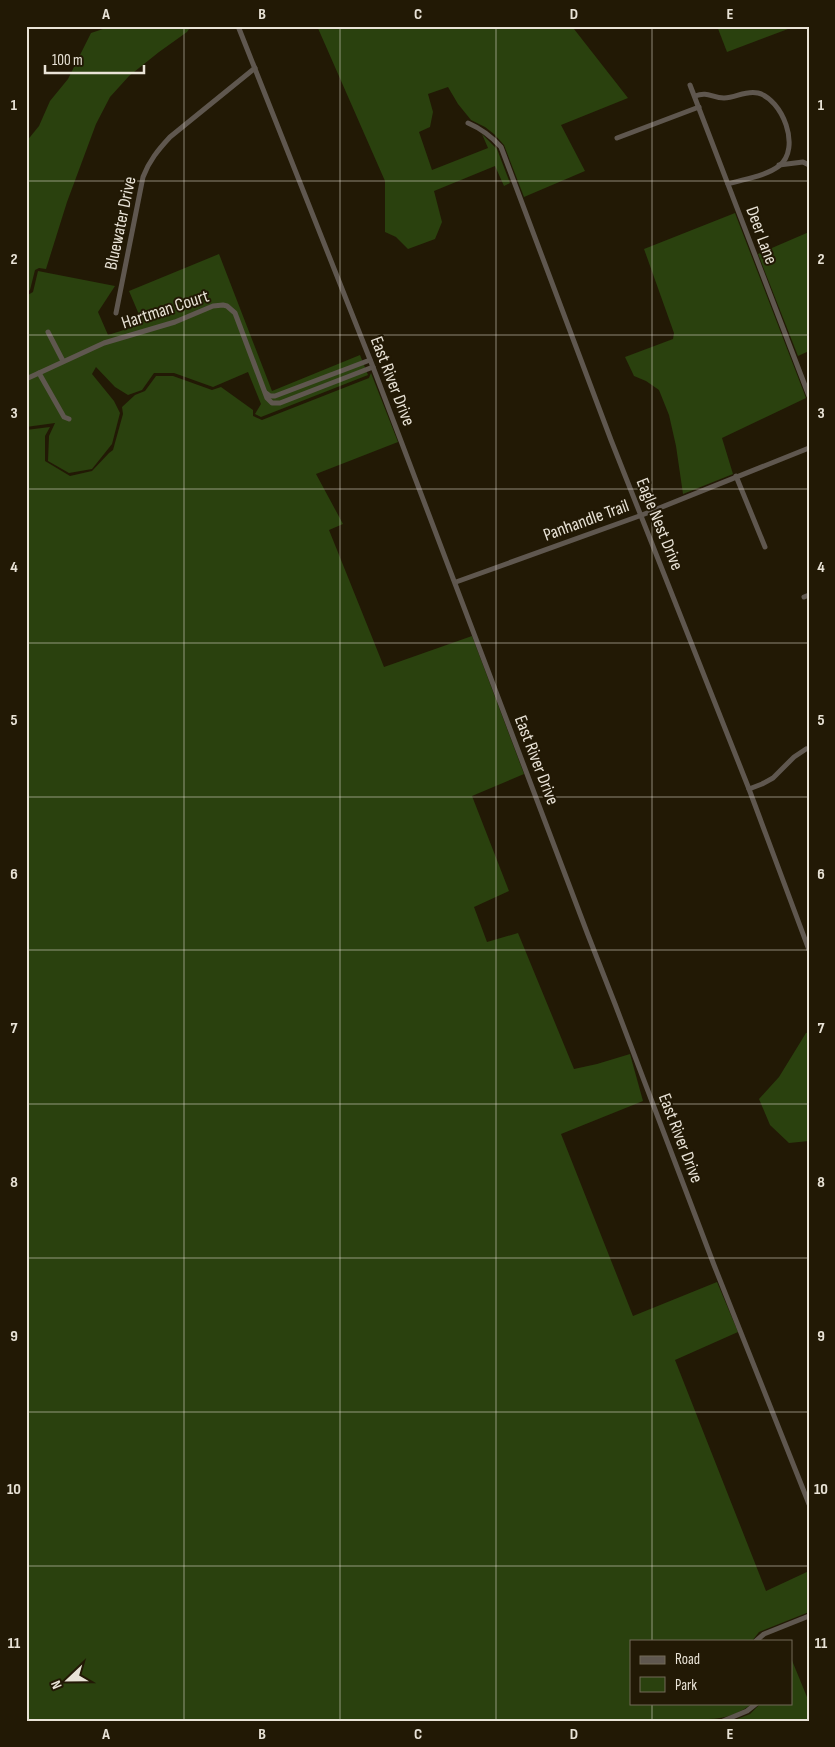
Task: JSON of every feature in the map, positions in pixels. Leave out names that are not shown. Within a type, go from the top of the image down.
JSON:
[{"type":"street","name":"East River Drive","points":[[238,26],[373,367],[714,1265],[809,1504]]},
{"type":"street","name":"Bluewater Drive","points":[[116,313],[143,178],[148,165],[157,150],[170,137],[255,68]]},
{"type":"street","name":"Deer Lane","points":[[690,85],[809,396]]},
{"type":"street","points":[[695,96],[702,93],[717,98],[728,98],[744,92],[758,93],[769,98],[775,104],[788,133],[788,153],[779,165]]},
{"type":"street","points":[[618,138],[699,107]]},
{"type":"street","name":"Eagle Nest Drive","points":[[468,123],[482,129],[501,148],[611,440],[749,789],[809,950]]},
{"type":"street","points":[[728,184],[779,165],[803,162],[809,165]]},
{"type":"street","name":"Hartman Court","points":[[26,379],[104,343],[175,322],[213,306],[223,305],[232,309],[235,313],[264,391]]},
{"type":"street","points":[[48,332],[63,362]]},
{"type":"street","points":[[264,391],[267,395],[274,396],[370,360]]},
{"type":"street","points":[[264,391],[270,402],[277,403],[373,367]]},
{"type":"street","points":[[39,373],[58,410],[64,417],[70,419]]},
{"type":"street","name":"Panhandle Trail","points":[[456,582],[642,515],[809,448]]},
{"type":"street","points":[[736,476],[765,547]]},
{"type":"street","points":[[749,789],[773,778],[794,757],[806,749]]},
{"type":"street","points":[[757,1640],[764,1634],[809,1616]]},
{"type":"street","points":[[723,1721],[748,1711],[756,1704]]},
{"type":"green space","points":[[112,26],[191,26],[187,32],[129,76],[110,97],[96,124],[67,202],[46,269],[39,268],[35,270],[30,290],[26,292],[26,142],[39,126],[50,101],[68,79],[91,33]]},
{"type":"green space","points":[[317,26],[575,26],[574,29],[628,98],[561,125],[585,171],[524,197],[504,145],[494,134],[471,120],[458,104],[448,87],[428,94],[433,112],[430,127],[419,132],[432,170],[488,148],[482,134],[497,149],[510,183],[504,186],[495,166],[434,191],[442,222],[435,239],[408,249],[396,237],[385,232],[385,181]]},
{"type":"green space","points":[[717,26],[796,26],[727,52]]},
{"type":"green space","points":[[735,213],[806,398],[722,438],[733,474],[683,494],[669,415],[659,390],[646,381],[634,376],[625,357],[673,339],[674,333],[644,249]]},
{"type":"green space","points":[[809,232],[809,351],[798,356],[758,254]]},
{"type":"green space","points":[[219,254],[272,391],[360,355],[368,375],[261,417],[255,414],[261,404],[248,372],[213,387],[174,373],[154,373],[142,390],[128,395],[115,387],[96,367],[92,374],[114,401],[120,413],[112,444],[92,469],[69,473],[48,461],[49,436],[55,423],[26,427],[26,296],[33,292],[38,271],[115,286],[98,312],[108,335],[143,324],[129,291]]},
{"type":"green space","points":[[371,373],[398,442],[316,474],[343,524],[329,530],[384,667],[472,636],[524,774],[472,796],[509,891],[474,907],[487,942],[518,933],[574,1069],[630,1054],[643,1101],[561,1134],[633,1316],[717,1282],[738,1332],[675,1360],[766,1591],[809,1571],[809,1612],[759,1632],[753,1640],[630,1640],[630,1704],[751,1704],[730,1716],[705,1719],[704,1721],[26,1721],[26,430],[50,427],[45,436],[45,461],[70,476],[92,471],[113,450],[123,414],[122,407],[135,395],[145,391],[156,376],[173,376],[212,390],[221,387],[253,410],[253,416],[262,420],[369,378]]},
{"type":"green space","points":[[809,1032],[809,1141],[789,1143],[770,1125],[759,1099],[779,1077],[806,1033]]},
{"type":"green space","points":[[792,1660],[809,1702],[809,1721],[732,1721],[750,1714],[760,1704],[792,1704]]}]
